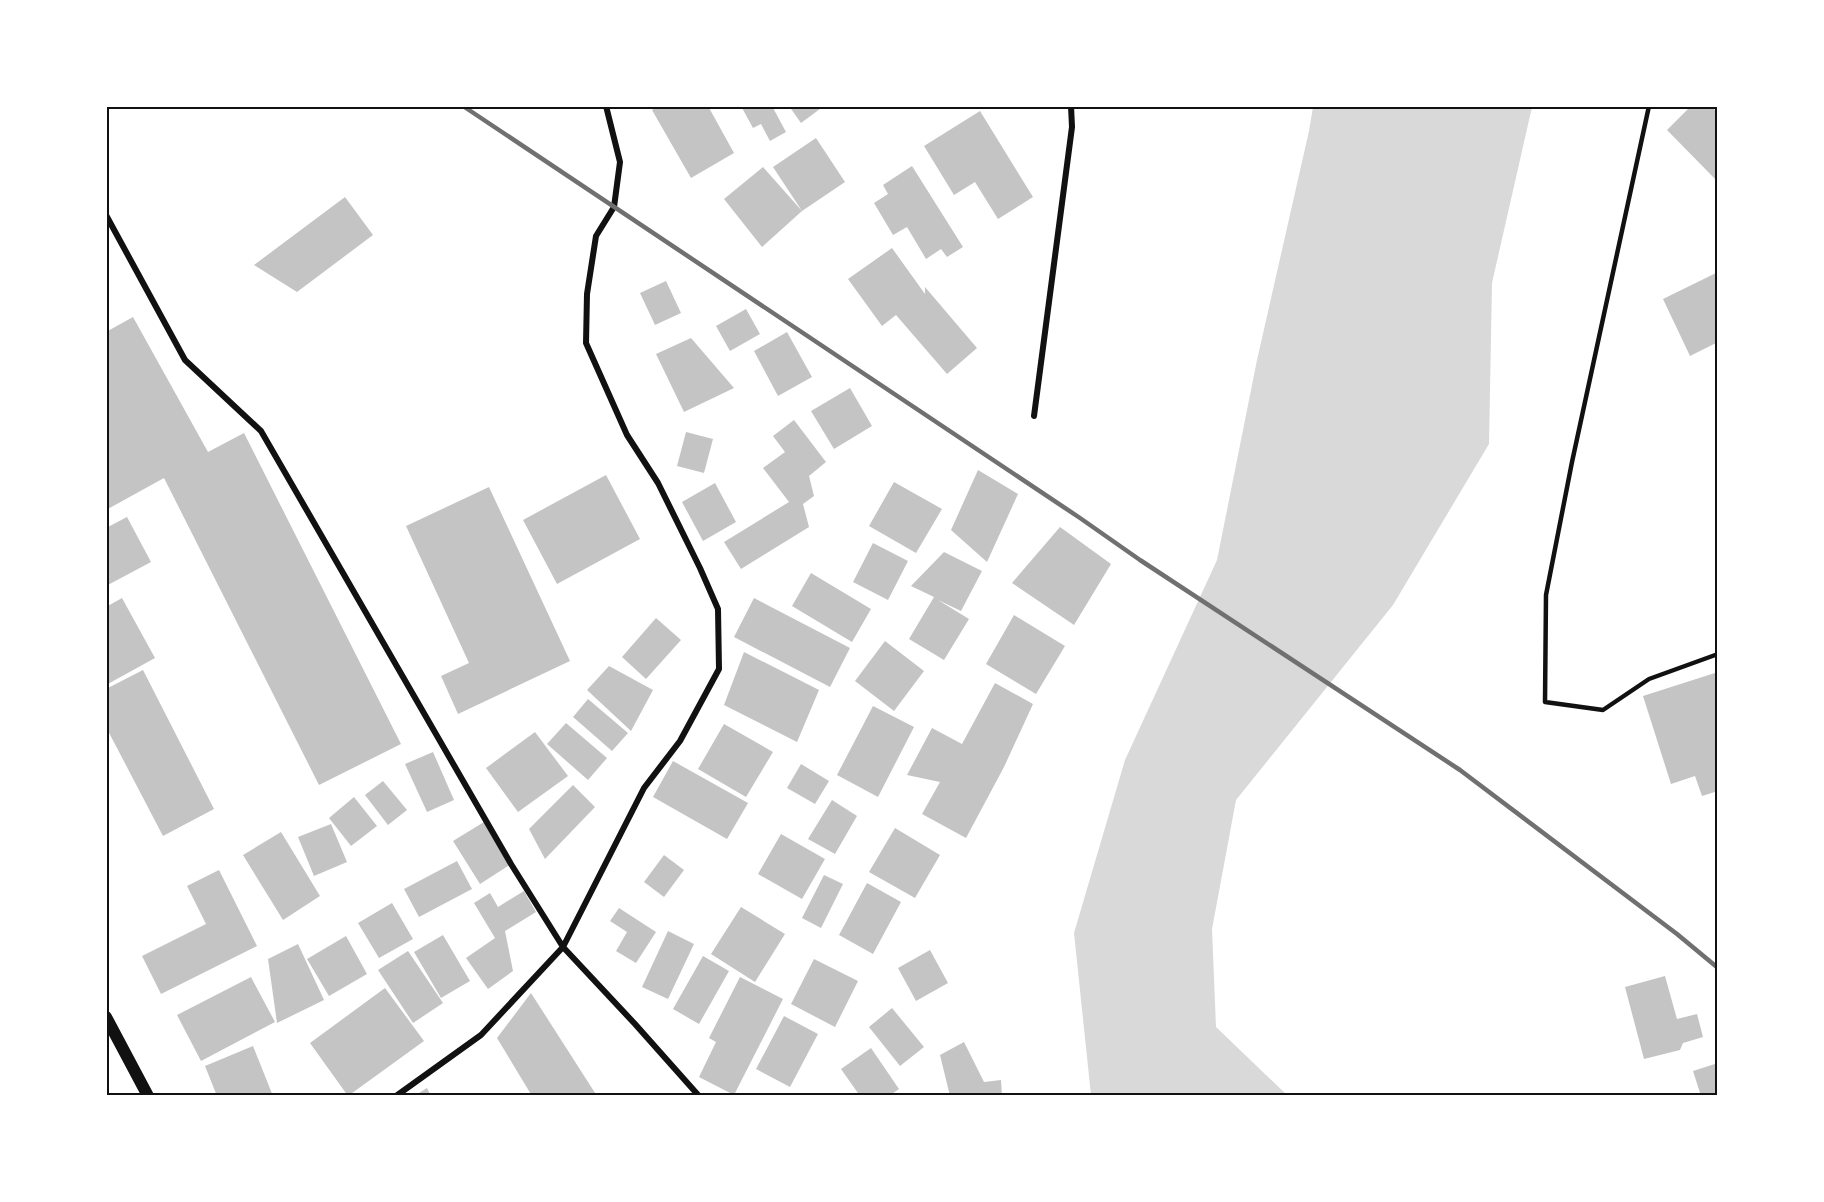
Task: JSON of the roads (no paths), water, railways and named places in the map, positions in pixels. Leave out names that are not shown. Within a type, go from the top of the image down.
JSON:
[{"type":"main road","points":[[106,1017],[148,1095]]},
{"type":"street","points":[[396,1095],[481,1035],[563,947],[644,788],[680,741],[719,669],[718,609],[658,483],[627,435],[586,343],[587,294],[596,236],[614,207],[620,162],[606,106]]},
{"type":"street","points":[[1034,416],[1072,127],[1071,106]]},
{"type":"street","points":[[106,215],[185,360],[261,431],[505,854],[563,947],[699,1095]]},
{"type":"lane","points":[[1649,106],[1572,462],[1546,595],[1545,702],[1603,710],[1649,679],[1718,654]]},
{"type":"railway","points":[[463,106],[1140,560],[1460,770],[1677,934],[1718,968]]}]
